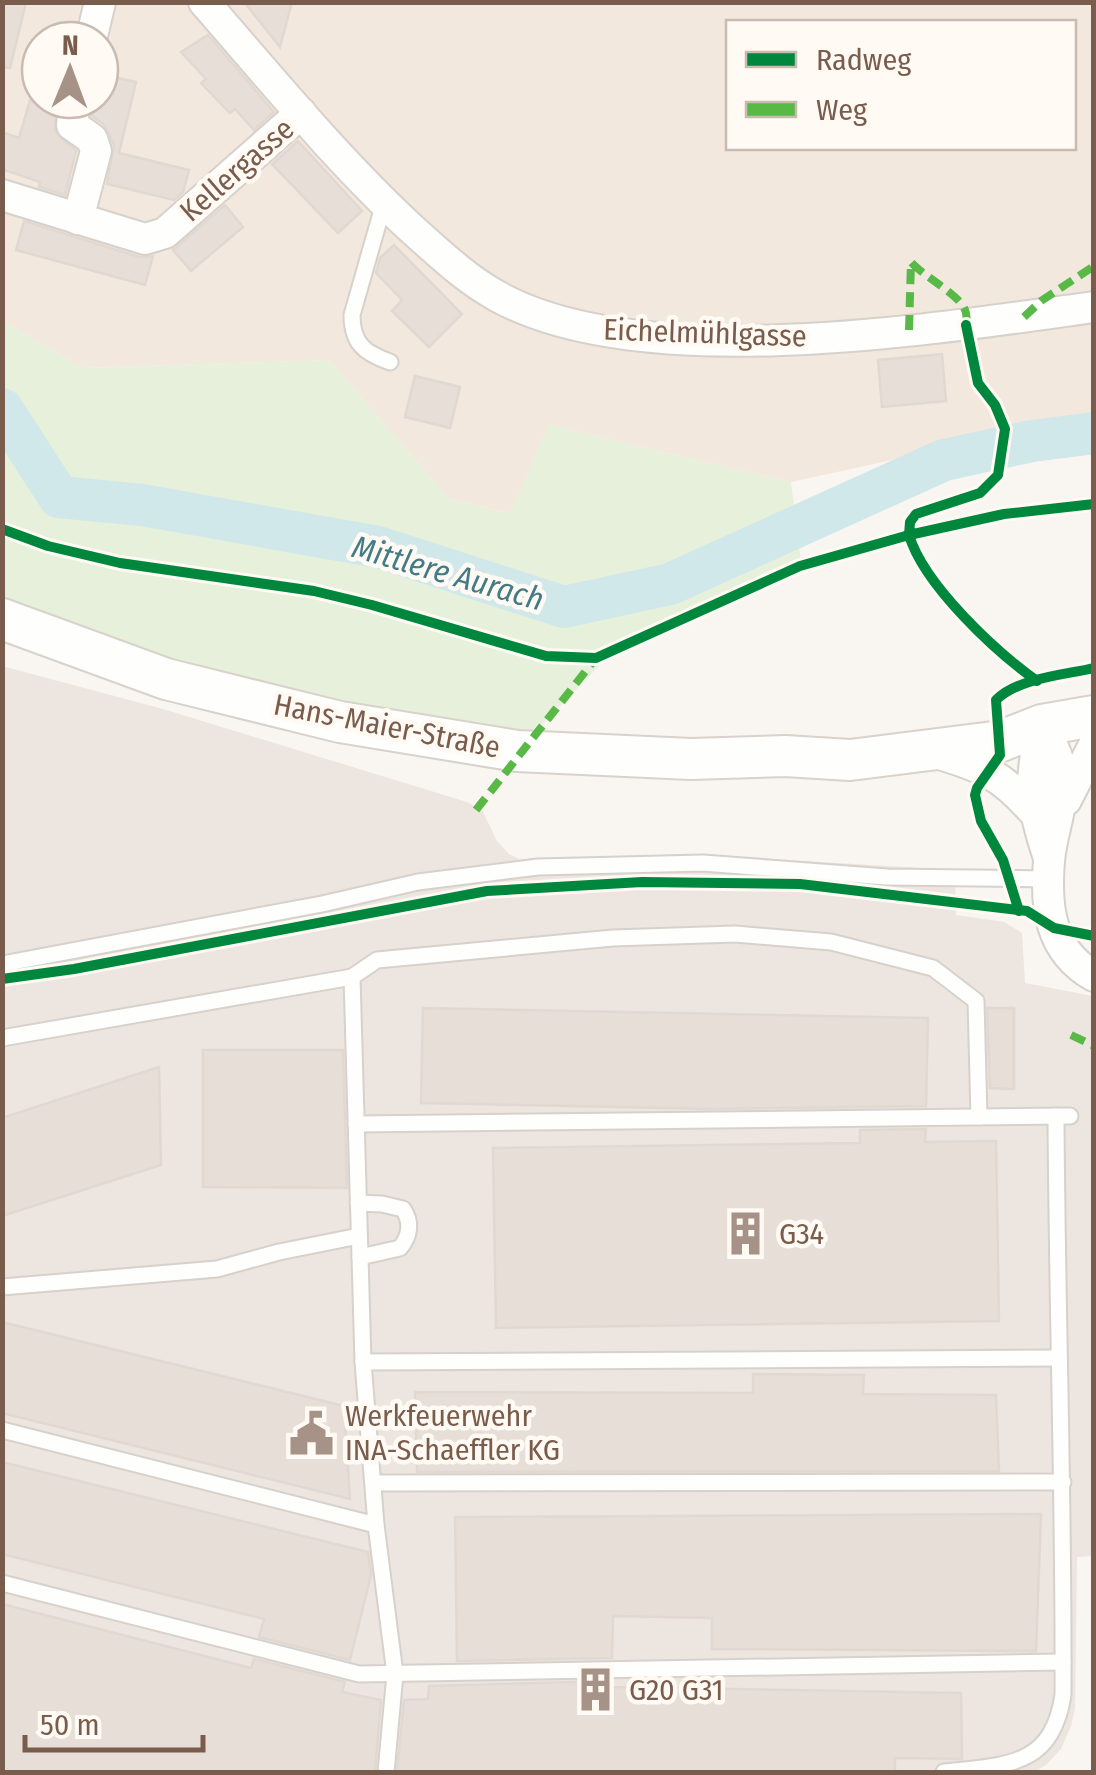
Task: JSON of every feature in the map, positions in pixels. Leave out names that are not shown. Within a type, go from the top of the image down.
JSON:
[{"type":"street","name":"Eichelmühlgasse","points":[[204,2],[384,203],[466,277],[568,326],[677,338],[781,339],[928,328],[1094,307]]},
{"type":"street","name":"Kellergasse","points":[[2,195],[145,239],[165,234],[301,114]]},
{"type":"street","points":[[72,120],[72,124],[92,139],[96,151],[78,219]]},
{"type":"street","name":"Hans-Maier-Straße","points":[[2,619],[166,679],[340,722],[517,751],[691,760],[786,756],[850,760],[1000,742],[1042,726],[1094,716]]},
{"type":"street","name":"Hans-Maier-Straße","points":[[786,756],[847,740],[998,718],[1042,726]]},
{"type":"street","points":[[1042,726],[1061,770],[1046,814],[1050,903],[1062,950],[1094,976]]},
{"type":"street","points":[[1046,814],[1094,745]]},
{"type":"street","points":[[933,752],[979,765],[1046,814]]},
{"type":"lane","points":[[384,203],[352,315],[352,330],[368,354],[390,362]]},
{"type":"lane","points":[[2,964],[322,904],[418,882],[538,867],[702,863],[887,878],[1049,868]]},
{"type":"lane","points":[[2,1038],[90,1026],[352,977],[377,960],[613,938],[735,934],[831,942],[933,968],[976,1002],[979,1117]]},
{"type":"lane","points":[[352,977],[363,1362],[376,1525],[395,1674],[386,1772]]},
{"type":"lane","points":[[356,1124],[1063,1116],[1058,1358],[1063,1482],[1060,1719],[1052,1737],[1040,1750],[992,1767],[944,1772]]},
{"type":"lane","points":[[358,1203],[402,1209],[408,1216],[409,1230],[400,1248],[360,1256]]},
{"type":"lane","points":[[2,1287],[218,1269],[360,1236]]},
{"type":"lane","points":[[363,1362],[1058,1358]]},
{"type":"lane","points":[[2,1430],[376,1525]]},
{"type":"lane","points":[[373,1484],[1063,1482]]},
{"type":"lane","points":[[2,1583],[359,1674],[1063,1662]]},
{"type":"shaded area","points":[[3,3],[1093,3],[1093,416],[791,482],[549,425],[511,513],[449,499],[329,360],[82,368],[3,321]]},
{"type":"shaded area","points":[[2,666],[163,709],[467,802],[482,810],[497,841],[521,860],[705,855],[955,870],[956,915],[1004,922],[1022,933],[1025,983],[1093,996],[1093,1556],[1077,1557],[1075,1708],[1071,1726],[1061,1749],[1046,1765],[1034,1772],[3,1772]]},
{"type":"green space","points":[[3,321],[82,368],[329,360],[449,499],[510,513],[549,425],[791,482],[802,571],[604,661],[531,736],[248,684],[3,601]]},
{"type":"building","points":[[2,2],[26,2],[10,68],[2,67]]},
{"type":"building","points":[[244,2],[292,2],[280,47]]},
{"type":"building","points":[[208,35],[274,112],[254,130],[235,109],[230,113],[201,83],[206,79],[181,52]]},
{"type":"building","points":[[120,78],[136,82],[119,153],[189,170],[183,192],[174,200],[107,184],[114,145],[98,120],[120,120]]},
{"type":"building","points":[[24,120],[55,120],[55,132],[76,151],[65,195],[2,169],[2,132],[19,138]]},
{"type":"building","points":[[298,141],[362,211],[338,233],[272,164]]},
{"type":"building","points":[[225,205],[243,227],[191,271],[173,250]]},
{"type":"building","points":[[24,221],[139,257],[153,256],[145,285],[16,250]]},
{"type":"building","points":[[394,245],[462,314],[429,347],[392,311],[402,300],[376,273],[380,258]]},
{"type":"building","points":[[942,354],[946,401],[882,407],[878,360]]},
{"type":"building","points":[[415,376],[460,387],[450,428],[405,417]]},
{"type":"building","points":[[423,1008],[928,1018],[926,1106],[713,1109],[421,1103]]},
{"type":"building","points":[[987,1008],[1014,1008],[1014,1089],[990,1088]]},
{"type":"building","points":[[203,1050],[343,1050],[347,1188],[203,1187]]},
{"type":"building","points":[[159,1067],[161,1165],[2,1216],[2,1118]]},
{"type":"building","name":"G34","points":[[926,1129],[925,1142],[996,1141],[999,1321],[496,1328],[493,1148],[860,1143],[860,1130]]},
{"type":"building","points":[[2,1322],[344,1406],[350,1499],[2,1413]]},
{"type":"building","points":[[753,1374],[864,1375],[863,1394],[996,1395],[999,1471],[417,1472],[415,1392],[753,1393]]},
{"type":"building","points":[[2,1462],[368,1552],[371,1575],[350,1660],[259,1637],[264,1619],[2,1554]]},
{"type":"building","points":[[1041,1514],[1036,1651],[712,1649],[712,1618],[613,1616],[612,1658],[457,1661],[455,1517]]},
{"type":"building","points":[[2,1604],[251,1668],[254,1659],[345,1682],[342,1692],[381,1700],[375,1772],[2,1772]]},
{"type":"building","points":[[612,1681],[611,1687],[961,1693],[962,1759],[895,1758],[895,1772],[397,1772],[404,1700],[428,1699],[429,1686]]},
{"type":"waterway","name":"Mittlere Aurach","points":[[2,409],[59,497],[142,505],[378,547],[564,607],[670,584],[944,460],[1032,441],[1094,433]]},
{"type":"marked path","points":[[909,330],[911,262],[961,304],[966,313],[967,335]]},
{"type":"marked path","points":[[1024,317],[1094,266]]},
{"type":"marked path","points":[[476,810],[596,658]]},
{"type":"marked path","points":[[1071,1035],[1094,1046]]},
{"type":"cycle path","points":[[966,325],[978,383],[995,405],[1005,429],[998,475],[980,493],[916,514],[910,522],[909,535],[1004,514],[1094,504]]},
{"type":"cycle path","points":[[2,529],[48,546],[120,563],[314,591],[546,656],[596,658],[800,566],[909,535],[929,575],[963,616],[1037,681]]},
{"type":"cycle path","points":[[1019,911],[1003,860],[981,821],[975,795],[1000,755],[996,700],[1029,682],[1094,668]]},
{"type":"cycle path","points":[[2,979],[74,969],[487,891],[642,882],[800,884],[1027,911],[1054,928],[1094,936]]},
{"type":"place","name":"G34","points":[[746,1234]]},
{"type":"place","name":"Werkfeuerwehr INA-Schaeffler KG","points":[[312,1433]]},
{"type":"place","name":"G20 G31","points":[[596,1690]]}]
